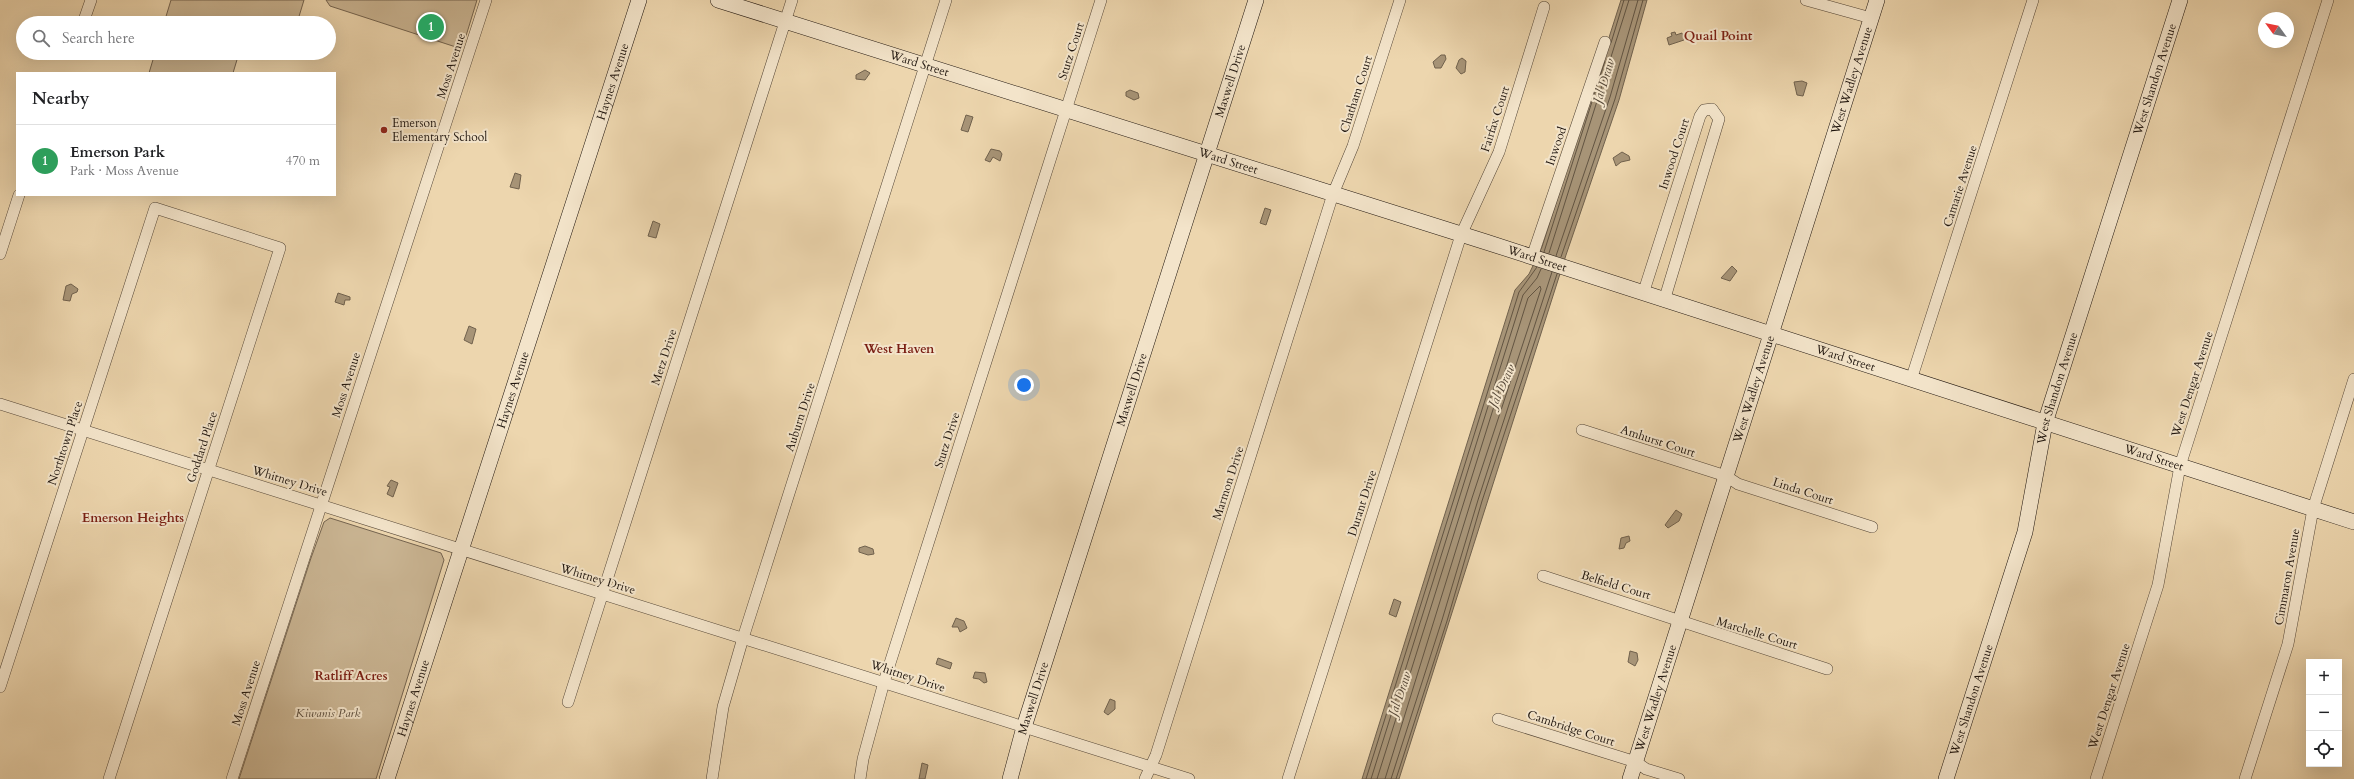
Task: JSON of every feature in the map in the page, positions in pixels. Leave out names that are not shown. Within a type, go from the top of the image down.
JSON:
[{"type":"street","points":[[86,16],[91,0]]},
{"type":"street","name":"Moss Avenue","points":[[232,779],[486,0]]},
{"type":"street","name":"Haynes Avenue","points":[[387,779],[460,549],[639,0]]},
{"type":"street","name":"Ward Street","points":[[718,0],[1532,257],[1664,301],[2354,522]]},
{"type":"street","name":"Metz Drive","points":[[568,702],[601,594],[792,0]]},
{"type":"street","name":"Auburn Drive","points":[[712,779],[723,707],[743,638],[946,0]]},
{"type":"street","name":"Stutz Court","points":[[1066,110],[1101,0]]},
{"type":"street","name":"Maxwell Drive","points":[[1010,779],[1024,727],[1256,0]]},
{"type":"street","name":"Chatham Court","points":[[1333,194],[1353,146],[1400,0]]},
{"type":"street","points":[[1806,0],[1835,4],[1871,18]]},
{"type":"street","name":"West Wadley Avenue","points":[[1630,779],[1877,0]]},
{"type":"street","name":"Camarie Avenue","points":[[1911,380],[2033,0]]},
{"type":"street","name":"West Shandon Avenue","points":[[1946,779],[2025,532],[2045,423],[2180,0]]},
{"type":"street","name":"West Dengar Avenue","points":[[2096,779],[2158,585],[2180,466],[2328,0]]},
{"type":"street","name":"Fairfax Court","points":[[1461,235],[1499,152],[1544,7]]},
{"type":"street","name":"Inwood","points":[[1532,257],[1605,42]]},
{"type":"street","name":"Inwood Court","points":[[1643,294],[1700,116],[1704,110],[1712,108],[1719,119],[1664,301]]},
{"type":"street","name":"Stutz Drive","points":[[860,779],[863,759],[884,682],[1066,110]]},
{"type":"street","name":"Marmon Drive","points":[[1145,779],[1152,767],[1333,194]]},
{"type":"street","points":[[0,254],[19,196]]},
{"type":"street","name":"Northtown Place","points":[[0,687],[155,208]]},
{"type":"street","name":"Goddard Place","points":[[109,779],[280,248],[155,208]]},
{"type":"street","name":"Durant Drive","points":[[1288,779],[1461,235]]},
{"type":"street","name":"Cimmaron Avenue","points":[[2245,779],[2288,644],[2313,509],[2354,379]]},
{"type":"street","name":"Whitney Drive","points":[[0,404],[1189,779]]},
{"type":"street","name":"Amhurst Court","points":[[1582,430],[1726,476]]},
{"type":"street","name":"Linda Court","points":[[1726,476],[1738,484],[1872,527]]},
{"type":"street","name":"Belfield Court","points":[[1543,576],[1680,619]]},
{"type":"street","name":"Marchelle Court","points":[[1680,619],[1694,627],[1827,669]]},
{"type":"street","name":"Cambridge Court","points":[[1498,719],[1636,762],[1646,769],[1679,779]]},
{"type":"green space","points":[[171,0],[304,0],[299,16],[166,16]]},
{"type":"green space","points":[[326,0],[477,0],[462,49],[330,6]]},
{"type":"green space","points":[[153,60],[237,60],[233,72],[149,72]]},
{"type":"green space","name":"Kiwanis Park","points":[[330,518],[441,553],[444,560],[376,779],[239,779],[311,558],[324,522]]},
{"type":"water","name":"Jal Draw","points":[[1621,0],[1647,0],[1619,100],[1566,255],[1399,779],[1362,779],[1515,290],[1529,274],[1542,247]]},
{"type":"water","points":[[1675,32],[1676,35],[1682,33],[1684,40],[1669,45],[1667,38],[1672,36],[1671,33]]},
{"type":"water","points":[[1441,55],[1445,55],[1446,59],[1441,68],[1435,68],[1433,62]]},
{"type":"water","points":[[1462,58],[1466,61],[1465,72],[1461,74],[1456,68],[1459,60]]},
{"type":"water","points":[[865,70],[870,73],[865,80],[856,79],[856,75]]},
{"type":"water","points":[[1802,81],[1807,83],[1803,96],[1797,95],[1794,82]]},
{"type":"water","points":[[1130,90],[1138,93],[1139,98],[1134,100],[1126,96],[1126,92]]},
{"type":"water","points":[[966,115],[973,117],[968,132],[961,130]]},
{"type":"water","points":[[991,149],[1000,151],[1002,154],[1000,161],[993,157],[990,162],[985,160]]},
{"type":"water","points":[[1622,152],[1629,156],[1630,160],[1621,162],[1616,166],[1613,158]]},
{"type":"water","points":[[515,173],[521,175],[519,189],[510,187]]},
{"type":"water","points":[[1265,208],[1271,210],[1266,225],[1260,223]]},
{"type":"water","points":[[653,221],[660,224],[656,238],[648,236]]},
{"type":"water","points":[[1732,266],[1737,271],[1730,281],[1721,278]]},
{"type":"water","points":[[71,284],[78,289],[77,292],[72,294],[70,301],[63,300],[66,286]]},
{"type":"water","points":[[338,293],[350,297],[350,300],[345,300],[344,305],[335,302]]},
{"type":"water","points":[[469,326],[476,329],[472,344],[464,340]]},
{"type":"water","points":[[391,480],[398,483],[393,497],[387,494],[390,487],[387,486]]},
{"type":"water","points":[[1676,510],[1682,514],[1679,521],[1668,528],[1665,525]]},
{"type":"water","points":[[1629,536],[1630,541],[1626,543],[1624,548],[1619,549],[1621,538]]},
{"type":"water","points":[[865,546],[873,549],[874,554],[868,555],[859,552],[859,548]]},
{"type":"water","points":[[1394,599],[1401,602],[1396,617],[1389,614]]},
{"type":"water","points":[[956,618],[964,621],[967,628],[960,632],[958,627],[952,627]]},
{"type":"water","points":[[1630,651],[1637,653],[1638,660],[1635,666],[1628,662]]},
{"type":"water","points":[[938,658],[952,663],[950,669],[936,664]]},
{"type":"water","points":[[975,672],[985,673],[987,682],[984,683],[979,679],[973,678]]},
{"type":"water","points":[[1110,699],[1115,701],[1115,709],[1108,715],[1104,712]]},
{"type":"water","points":[[922,763],[928,765],[925,779],[919,779]]},
{"type":"place","name":"Emerson Park","points":[[431,27]]},
{"type":"place","name":"Emerson Elementary School","points":[[384,130]]},
{"type":"district","name":"Quail Point","points":[[1718,36]]},
{"type":"district","name":"West Haven","points":[[899,349]]},
{"type":"district","name":"Emerson Heights","points":[[133,518]]},
{"type":"district","name":"Ratliff Acres","points":[[351,676]]}]
